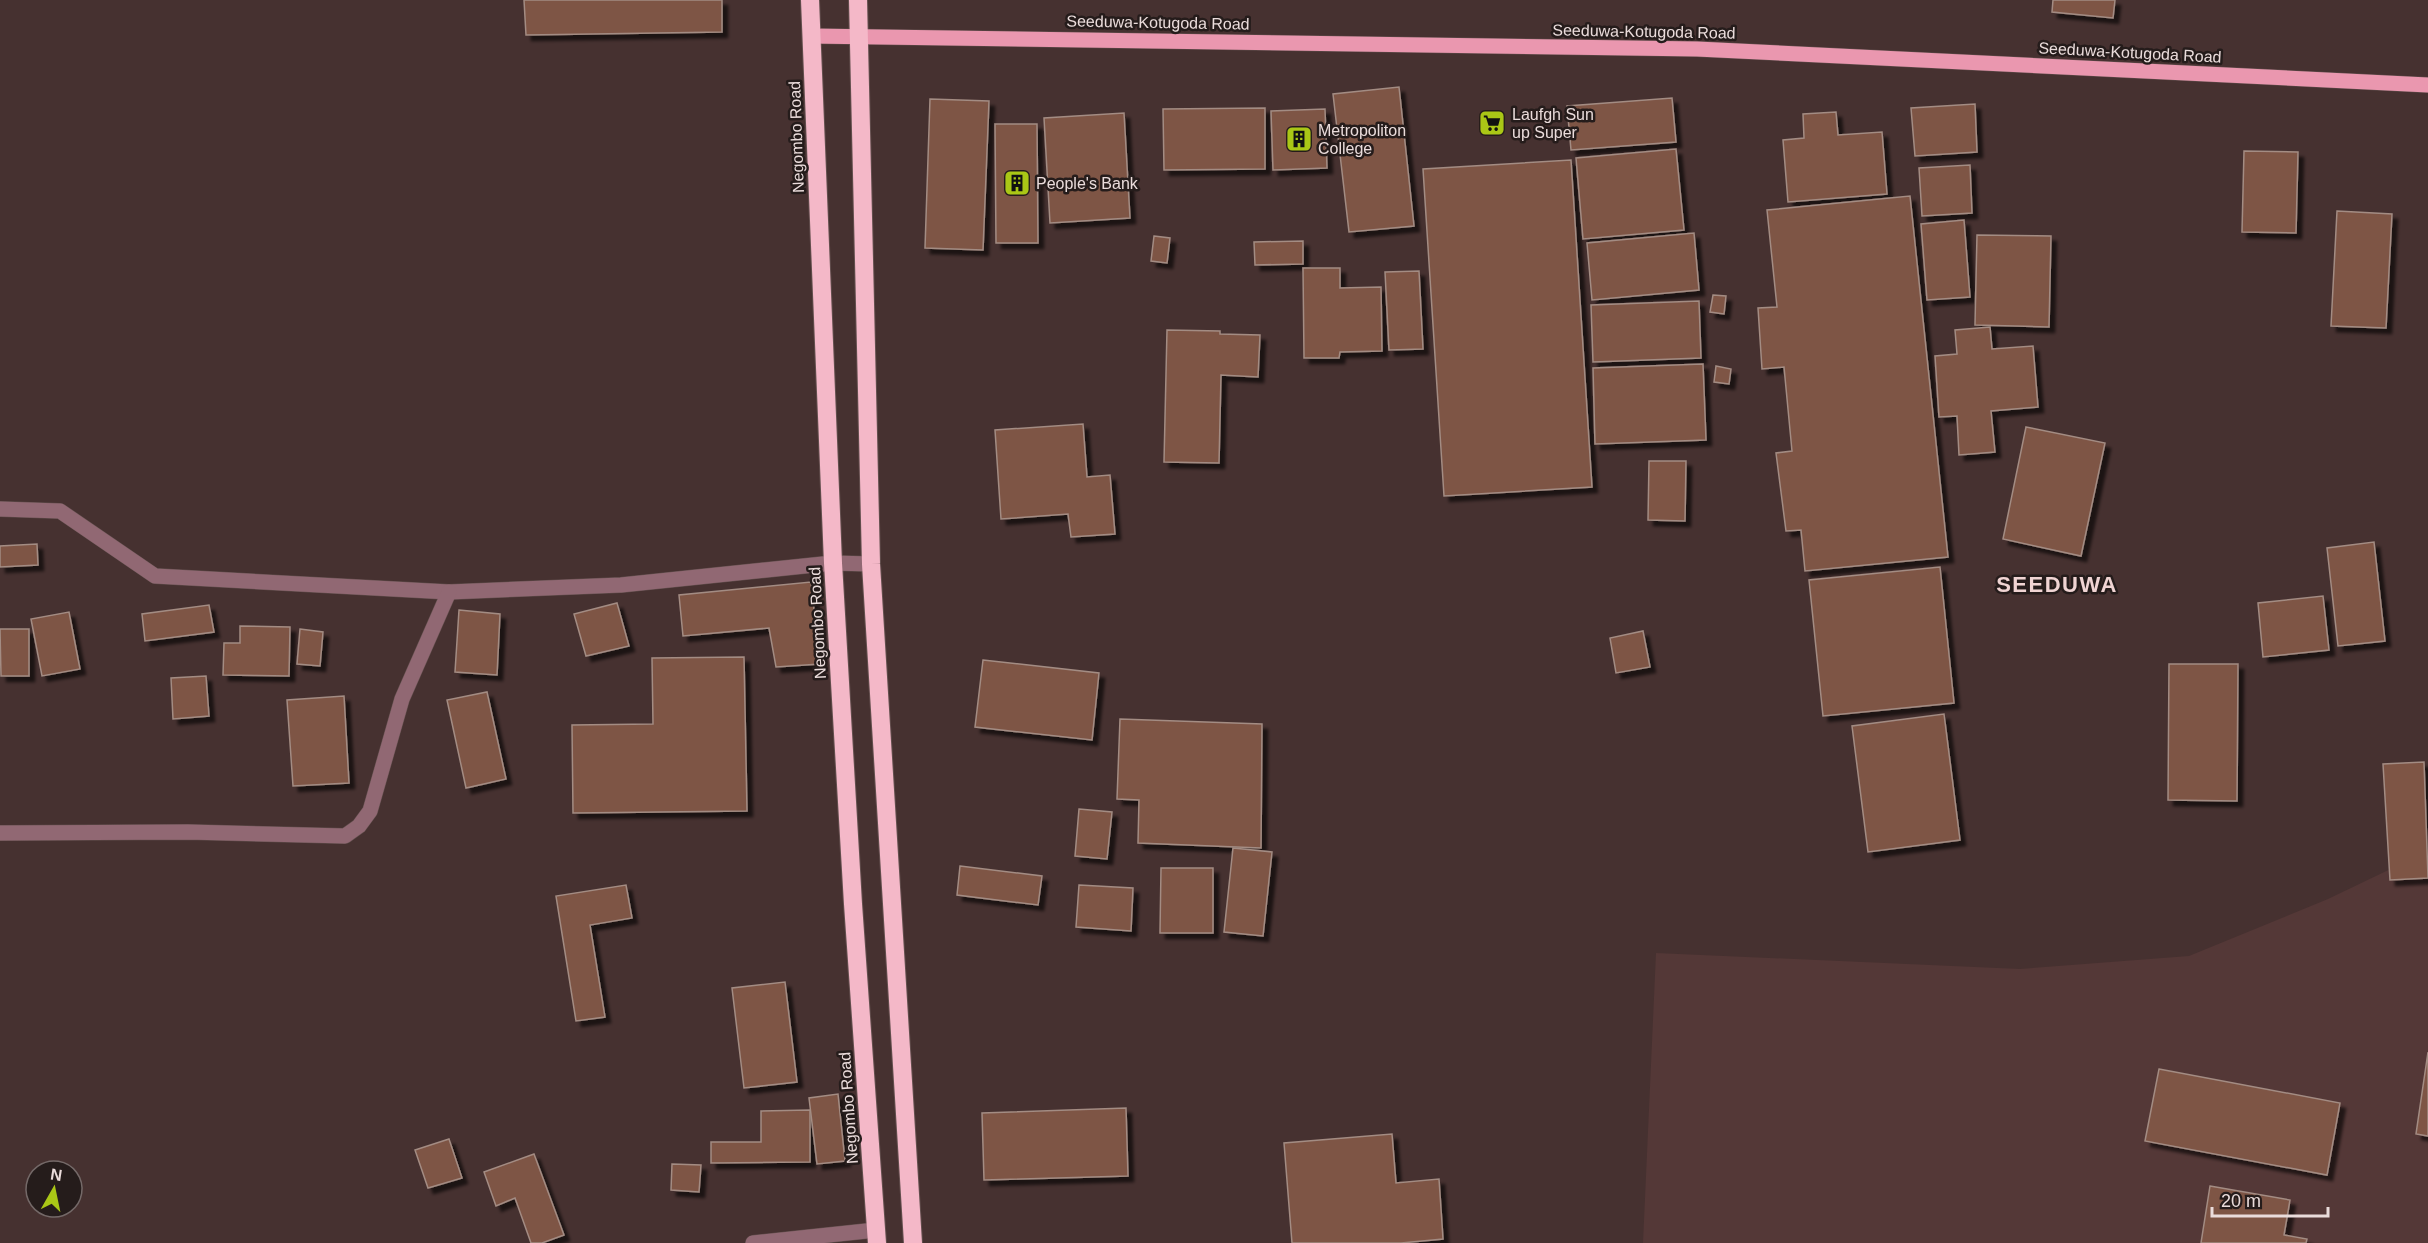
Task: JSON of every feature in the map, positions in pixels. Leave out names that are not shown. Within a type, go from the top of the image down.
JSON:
[{"type":"highway","name":"Negombo Road","points":[[810,0],[833,563],[876,1236]]},
{"type":"highway","points":[[858,0],[871,564],[913,1243]]},
{"type":"main road","name":"Seeduwa-Kotugoda Road","points":[[811,36],[1697,49],[2428,85]]},
{"type":"street","points":[[0,509],[60,512],[155,576],[449,592],[621,585],[833,563],[871,564]]},
{"type":"street","points":[[0,833],[188,832],[345,836],[359,826],[370,811],[402,699],[449,592]]},
{"type":"street","points":[[753,1243],[876,1236]]},
{"type":"shaded area","points":[[2428,851],[2428,1243],[1643,1243],[1656,953],[2020,969],[2189,956],[2328,899]]},
{"type":"building","points":[[524,0],[722,0],[722,32],[526,35]]},
{"type":"building","points":[[2053,0],[2115,0],[2113,18],[2052,12]]},
{"type":"building","points":[[1399,87],[1414,226],[1349,232],[1333,94]]},
{"type":"building","points":[[1672,98],[1676,142],[1571,150],[1567,106]]},
{"type":"building","points":[[930,99],[989,101],[983,250],[925,248]]},
{"type":"building","points":[[1975,104],[1977,152],[1915,156],[1911,108]]},
{"type":"building","points":[[1265,108],[1265,169],[1164,170],[1163,109]]},
{"type":"building","name":"Metropoliton College","points":[[1325,109],[1327,168],[1273,170],[1271,111]]},
{"type":"building","points":[[1836,112],[1838,135],[1882,132],[1887,194],[1788,202],[1783,140],[1804,138],[1803,114]]},
{"type":"building","points":[[1124,113],[1130,218],[1050,223],[1044,118]]},
{"type":"building","name":"People's Bank","points":[[995,124],[1037,124],[1038,243],[996,243]]},
{"type":"building","points":[[1676,149],[1684,230],[1583,239],[1576,158]]},
{"type":"building","points":[[2244,151],[2298,152],[2296,233],[2242,232]]},
{"type":"building","points":[[1571,160],[1592,487],[1444,496],[1423,169]]},
{"type":"building","points":[[1970,165],[1972,213],[1922,216],[1919,168]]},
{"type":"building","points":[[1910,196],[1948,557],[1805,571],[1801,530],[1786,531],[1776,453],[1792,451],[1784,367],[1762,369],[1758,308],[1777,307],[1767,210]]},
{"type":"building","points":[[2337,211],[2392,214],[2386,328],[2331,326]]},
{"type":"building","points":[[1964,220],[1970,297],[1927,300],[1921,224]]},
{"type":"building","points":[[1694,233],[1699,290],[1592,300],[1587,243]]},
{"type":"building","points":[[1977,235],[2051,236],[2049,327],[1975,325]]},
{"type":"building","points":[[1154,236],[1170,238],[1167,263],[1151,261]]},
{"type":"building","points":[[1303,241],[1303,264],[1255,265],[1254,242]]},
{"type":"building","points":[[1303,268],[1340,268],[1340,288],[1381,287],[1382,351],[1340,352],[1339,358],[1304,358]]},
{"type":"building","points":[[1419,271],[1423,349],[1389,350],[1385,272]]},
{"type":"building","points":[[1713,295],[1726,296],[1724,314],[1710,312]]},
{"type":"building","points":[[1699,301],[1701,358],[1593,362],[1591,305]]},
{"type":"building","points":[[1990,327],[1992,349],[2033,346],[2038,407],[1991,411],[1995,452],[1959,455],[1957,416],[1939,417],[1935,356],[1957,354],[1955,330]]},
{"type":"building","points":[[1167,330],[1220,331],[1220,334],[1260,335],[1258,377],[1221,375],[1219,463],[1164,462]]},
{"type":"building","points":[[1703,364],[1706,440],[1595,444],[1593,368]]},
{"type":"building","points":[[1716,366],[1731,369],[1729,384],[1714,382]]},
{"type":"building","points":[[1083,424],[1087,477],[1110,475],[1115,534],[1071,537],[1068,514],[1001,519],[995,430]]},
{"type":"building","points":[[2026,427],[2105,443],[2081,556],[2003,539]]},
{"type":"building","points":[[1649,461],[1686,461],[1685,521],[1648,520]]},
{"type":"building","points":[[2374,542],[2385,641],[2338,646],[2327,548]]},
{"type":"building","points":[[37,544],[38,565],[0,567],[0,546]]},
{"type":"building","points":[[1940,567],[1954,703],[1823,716],[1809,580]]},
{"type":"building","points":[[811,582],[820,664],[776,667],[769,628],[683,636],[679,595]]},
{"type":"building","points":[[2323,596],[2329,650],[2263,657],[2258,603]]},
{"type":"building","points":[[617,603],[629,646],[586,656],[574,614]]},
{"type":"building","points":[[209,605],[214,632],[145,641],[142,614]]},
{"type":"building","points":[[459,610],[500,614],[497,675],[455,672]]},
{"type":"building","points":[[69,612],[80,669],[42,676],[31,619]]},
{"type":"building","points":[[240,626],[290,627],[289,676],[223,675],[224,643],[240,643]]},
{"type":"building","points":[[0,629],[29,629],[29,676],[1,676]]},
{"type":"building","points":[[300,629],[323,632],[320,666],[297,664]]},
{"type":"building","points":[[1643,631],[1650,667],[1616,673],[1610,638]]},
{"type":"building","points":[[744,657],[747,811],[573,813],[572,725],[653,724],[652,658]]},
{"type":"building","points":[[983,660],[1099,673],[1092,740],[975,727]]},
{"type":"building","points":[[2169,664],[2238,664],[2237,801],[2168,800]]},
{"type":"building","points":[[206,676],[209,716],[173,719],[171,678]]},
{"type":"building","points":[[487,692],[506,779],[466,788],[447,700]]},
{"type":"building","points":[[344,696],[349,783],[293,786],[287,700]]},
{"type":"building","points":[[1944,714],[1960,840],[1868,852],[1852,726]]},
{"type":"building","points":[[1120,719],[1262,724],[1261,848],[1138,843],[1139,800],[1117,799]]},
{"type":"building","points":[[2424,762],[2428,878],[2390,880],[2383,764]]},
{"type":"building","points":[[1079,809],[1112,812],[1107,859],[1075,856]]},
{"type":"building","points":[[1233,848],[1272,852],[1263,936],[1224,932]]},
{"type":"building","points":[[960,866],[1042,876],[1038,905],[957,895]]},
{"type":"building","points":[[1161,868],[1213,868],[1213,933],[1160,933]]},
{"type":"building","points":[[626,885],[632,918],[590,925],[605,1017],[576,1021],[556,896]]},
{"type":"building","points":[[1079,885],[1133,888],[1131,931],[1076,927]]},
{"type":"building","points":[[785,982],[797,1082],[744,1088],[732,988]]},
{"type":"building","points":[[2428,1052],[2428,1136],[2416,1134]]},
{"type":"building","points":[[2159,1069],[2340,1103],[2327,1175],[2145,1141]]},
{"type":"building","points":[[838,1094],[845,1161],[817,1164],[809,1098]]},
{"type":"building","points":[[1126,1108],[1128,1176],[984,1180],[982,1113]]},
{"type":"building","points":[[810,1110],[810,1162],[711,1163],[711,1142],[761,1142],[761,1111]]},
{"type":"building","points":[[1392,1134],[1396,1183],[1439,1179],[1443,1239],[1401,1243],[1292,1243],[1284,1143]]},
{"type":"building","points":[[449,1139],[462,1178],[428,1188],[415,1150]]},
{"type":"building","points":[[534,1154],[564,1235],[542,1243],[531,1243],[515,1198],[496,1206],[484,1172]]},
{"type":"building","points":[[672,1164],[701,1165],[699,1192],[671,1190]]},
{"type":"building","points":[[2210,1186],[2290,1200],[2284,1235],[2307,1239],[2306,1243],[2201,1243]]},
{"type":"place","name":"Laufgh Sun up Super","points":[[1492,123]]},
{"type":"place","name":"Metropoliton College","points":[[1299,139]]},
{"type":"place","name":"People's Bank","points":[[1017,183]]},
{"type":"district","name":"SEEDUWA","points":[[2057,584]]}]
